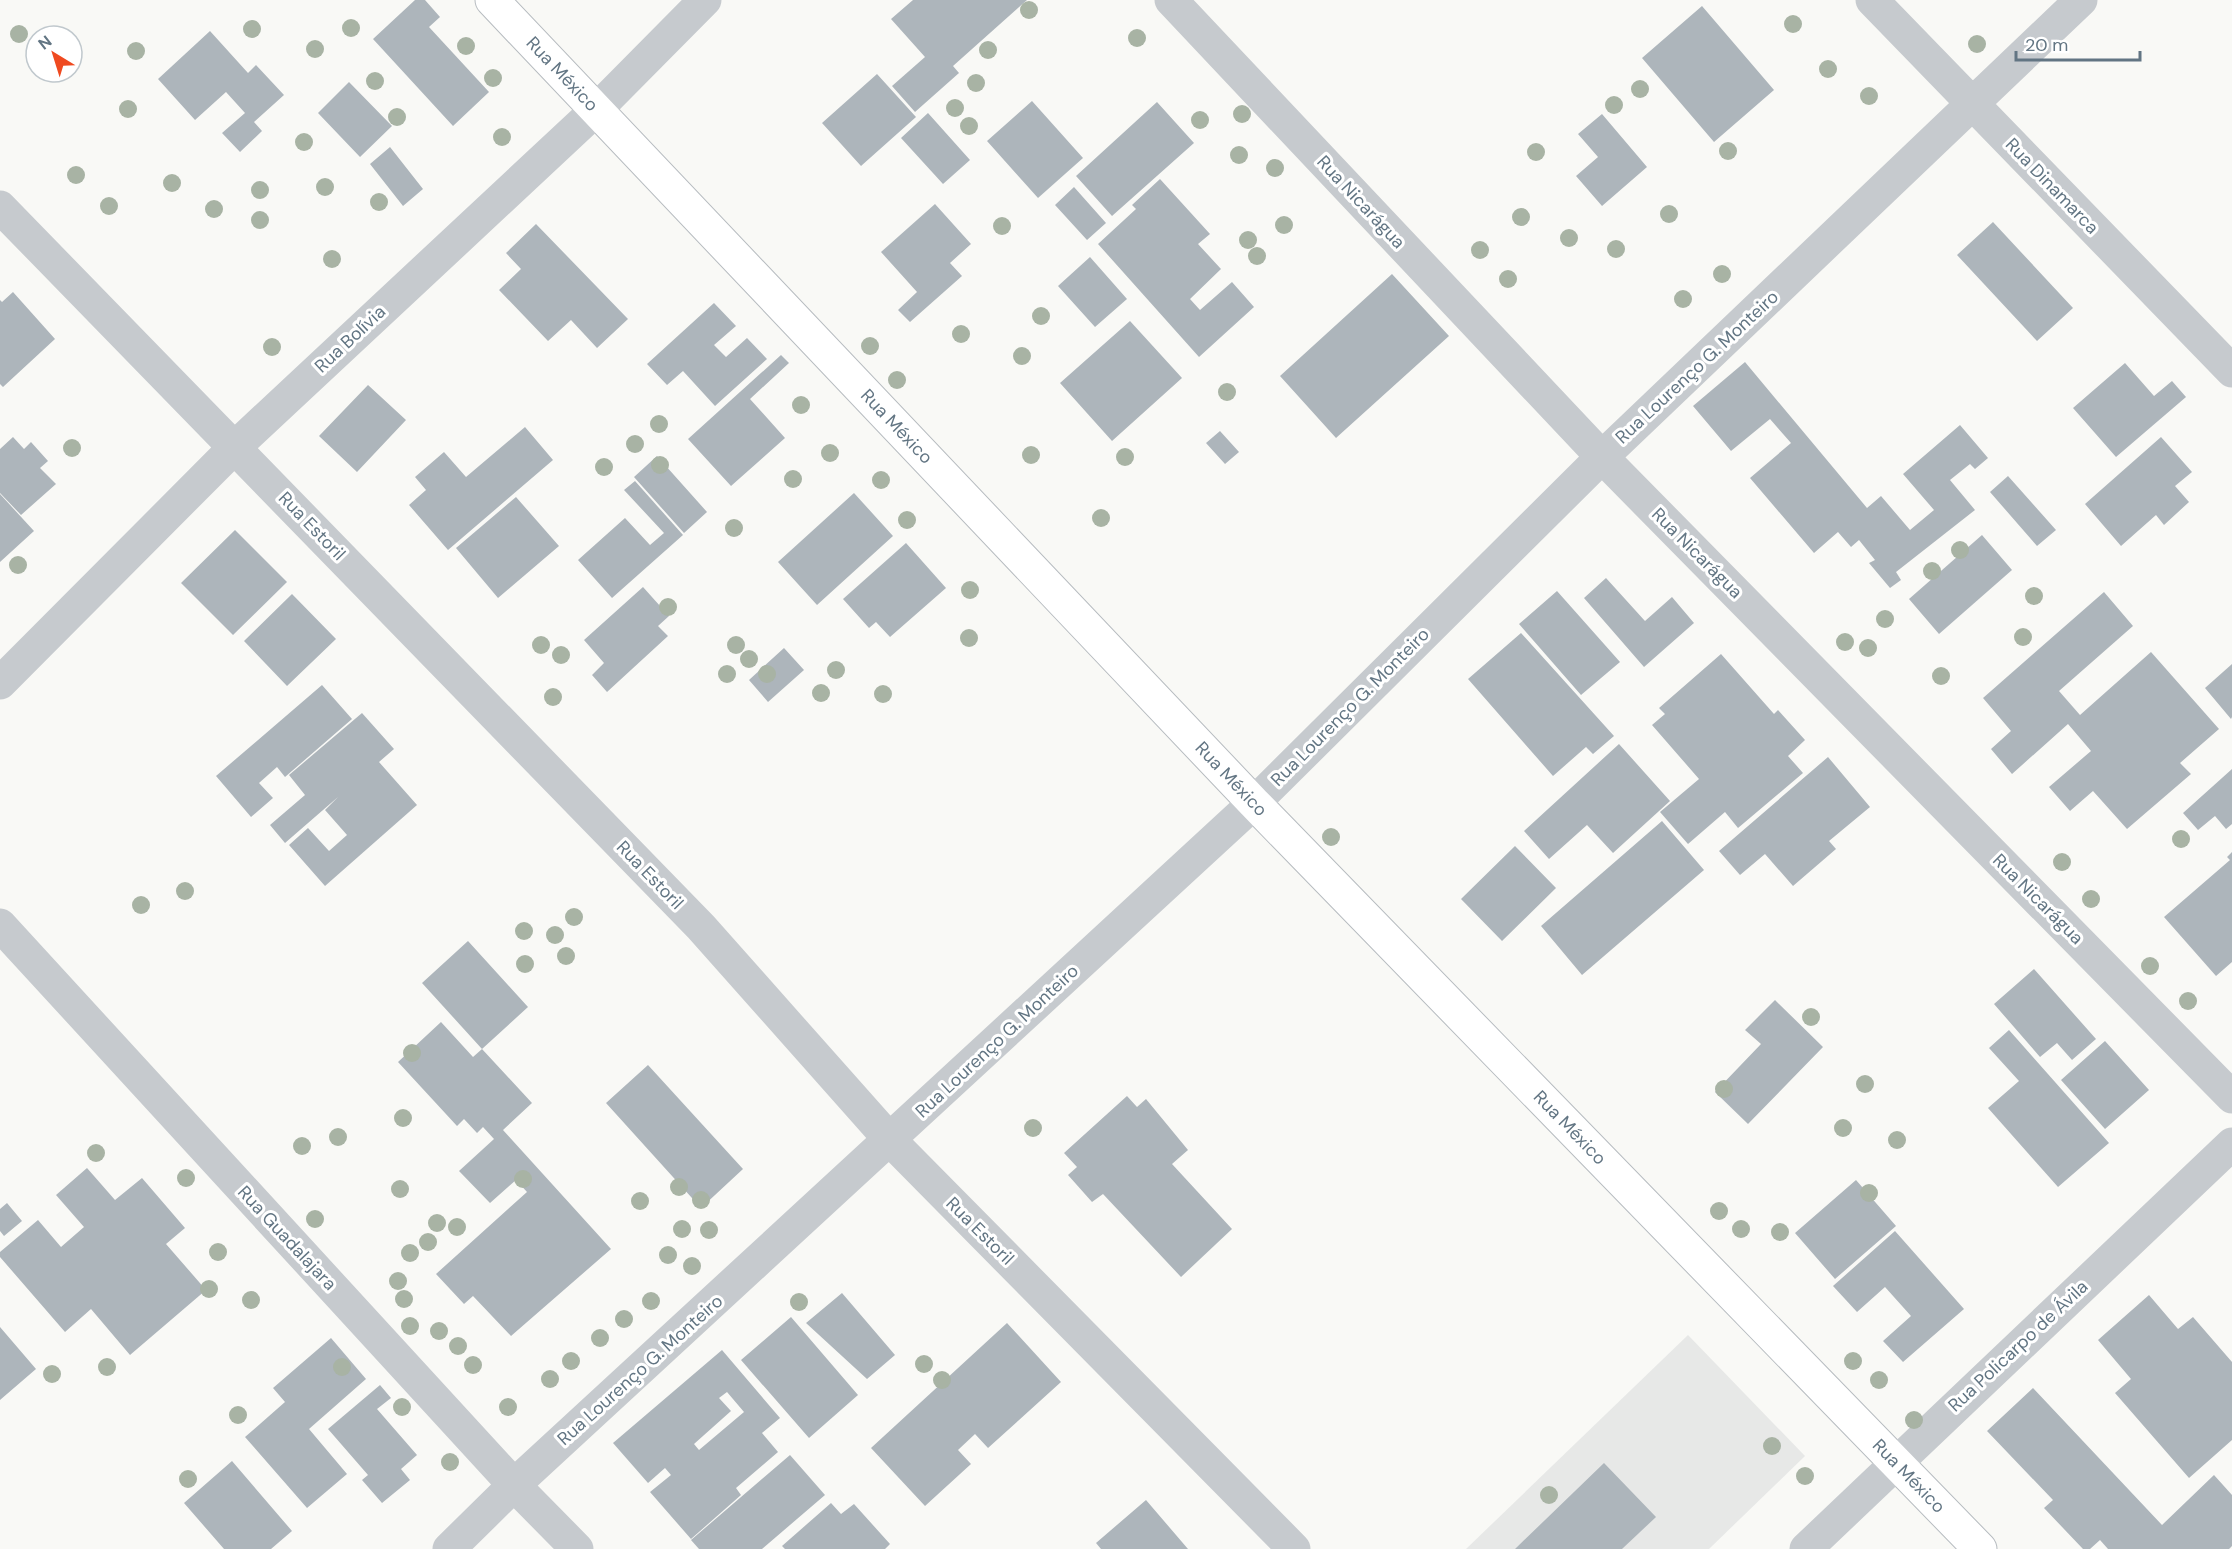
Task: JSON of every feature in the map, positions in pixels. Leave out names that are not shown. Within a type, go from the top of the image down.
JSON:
[{"type":"main road","name":"Rua México","points":[[492,0],[1254,803],[1980,1549]]},
{"type":"street","name":"Rua Bolívia","points":[[0,683],[235,447],[596,110],[705,0]]},
{"type":"street","name":"Rua Nicarágua","points":[[1171,0],[1602,457],[2232,1097]]},
{"type":"street","name":"Rua Dinamarca","points":[[1872,0],[2232,371]]},
{"type":"street","name":"Rua Lourenço G. Monteiro","points":[[449,1549],[514,1485],[891,1141],[1254,803],[1602,457],[2081,0]]},
{"type":"street","name":"Rua Estoril","points":[[0,207],[701,927],[891,1141],[1294,1549]]},
{"type":"street","name":"Rua Guadalajara","points":[[0,925],[514,1485],[577,1549]]},
{"type":"street","name":"Rua Policarpo de Ávila","points":[[1806,1549],[2232,1144]]},
{"type":"shaded area","points":[[1688,1335],[1805,1456],[1709,1549],[1466,1549]]},
{"type":"building","points":[[415,0],[425,0],[440,17],[429,27],[489,92],[453,126],[373,39]]},
{"type":"building","points":[[913,0],[1027,0],[953,66],[959,73],[915,112],[892,86],[925,57],[891,19]]},
{"type":"building","points":[[1702,6],[1774,90],[1714,142],[1642,58]]},
{"type":"building","points":[[210,31],[248,73],[256,65],[284,95],[254,122],[262,131],[240,152],[222,133],[245,113],[226,92],[195,120],[158,79]]},
{"type":"building","points":[[877,74],[916,117],[861,166],[822,123]]},
{"type":"building","points":[[349,82],[392,126],[360,157],[318,113]]},
{"type":"building","points":[[1032,101],[1083,158],[1038,198],[987,141]]},
{"type":"building","points":[[1157,102],[1194,143],[1112,216],[1076,176]]},
{"type":"building","points":[[928,113],[970,160],[943,184],[901,138]]},
{"type":"building","points":[[1602,114],[1647,167],[1602,206],[1576,176],[1598,157],[1578,134]]},
{"type":"building","points":[[390,147],[423,189],[403,206],[370,164]]},
{"type":"building","points":[[1160,179],[1210,234],[1198,244],[1221,269],[1190,299],[1200,310],[1232,282],[1254,307],[1199,357],[1098,244],[1136,209],[1132,205]]},
{"type":"building","points":[[1074,187],[1106,223],[1087,240],[1055,205]]},
{"type":"building","points":[[935,204],[971,244],[950,263],[962,276],[910,322],[898,310],[917,292],[881,252]]},
{"type":"building","points":[[1993,222],[2073,308],[2037,341],[1957,255]]},
{"type":"building","points":[[536,224],[628,319],[597,348],[571,320],[548,341],[499,290],[521,269],[506,253]]},
{"type":"building","points":[[1090,257],[1127,299],[1095,327],[1058,286]]},
{"type":"building","points":[[1392,274],[1449,336],[1336,438],[1280,376]]},
{"type":"building","points":[[13,292],[55,339],[3,387],[0,384],[0,300],[2,302]]},
{"type":"building","points":[[714,303],[736,326],[714,345],[726,357],[747,338],[767,359],[715,406],[683,371],[667,385],[647,364]]},
{"type":"building","points":[[1130,321],[1182,378],[1112,441],[1060,383]]},
{"type":"building","points":[[781,355],[789,363],[750,399],[785,438],[731,486],[688,439]]},
{"type":"building","points":[[1745,362],[1867,508],[1881,496],[1910,530],[1934,510],[1903,474],[1960,425],[1988,458],[1975,469],[1970,464],[1950,480],[1975,510],[1896,572],[1901,580],[1890,588],[1869,563],[1875,560],[1859,540],[1851,547],[1838,532],[1814,553],[1750,478],[1791,443],[1770,419],[1731,451],[1693,406]]},
{"type":"building","points":[[2125,363],[2154,396],[2172,381],[2186,397],[2116,457],[2073,408]]},
{"type":"building","points":[[368,385],[406,420],[357,472],[319,436]]},
{"type":"building","points":[[525,427],[553,460],[448,550],[409,505],[426,490],[415,477],[444,452],[466,477]]},
{"type":"building","points":[[1220,431],[1239,452],[1225,464],[1206,443]]},
{"type":"building","points":[[13,437],[24,449],[31,442],[48,461],[40,468],[56,484],[21,515],[0,493],[0,449]]},
{"type":"building","points":[[2161,437],[2192,472],[2175,486],[2189,502],[2164,525],[2156,515],[2121,546],[2085,504]]},
{"type":"building","points":[[657,456],[707,512],[684,533],[634,477]]},
{"type":"building","points":[[2008,476],[2056,530],[2037,546],[1990,492]]},
{"type":"building","points":[[635,481],[683,535],[612,598],[578,560],[625,518],[650,545],[664,533],[624,490]]},
{"type":"building","points":[[854,493],[893,536],[817,605],[778,562]]},
{"type":"building","points":[[0,494],[34,531],[0,562]]},
{"type":"building","points":[[516,497],[559,546],[498,598],[456,548]]},
{"type":"building","points":[[235,530],[287,582],[233,635],[181,583]]},
{"type":"building","points":[[1982,535],[2012,570],[1939,634],[1909,599]]},
{"type":"building","points":[[906,543],[946,588],[890,637],[876,622],[869,628],[843,599]]},
{"type":"building","points":[[1606,578],[1645,621],[1672,597],[1694,623],[1644,667],[1584,598]]},
{"type":"building","points":[[643,587],[669,616],[658,626],[668,636],[607,692],[592,675],[604,663],[584,640]]},
{"type":"building","points":[[1557,591],[1620,662],[1581,695],[1519,624]]},
{"type":"building","points":[[2104,592],[2133,626],[2059,691],[2080,715],[2151,652],[2219,729],[2180,763],[2191,774],[2127,829],[2093,791],[2070,811],[2049,787],[2091,751],[2068,724],[2012,774],[1991,749],[2011,731],[1983,698]]},
{"type":"building","points":[[292,594],[336,639],[287,686],[244,641]]},
{"type":"building","points":[[1521,633],[1614,736],[1593,754],[1586,747],[1553,776],[1468,679]]},
{"type":"building","points":[[784,648],[804,670],[768,702],[749,680]]},
{"type":"building","points":[[1721,654],[1774,714],[1778,710],[1805,740],[1788,756],[1803,773],[1738,828],[1725,812],[1688,844],[1660,812],[1699,779],[1652,725],[1665,714],[1659,708]]},
{"type":"building","points":[[2232,664],[2232,717],[2231,719],[2205,688]]},
{"type":"building","points":[[322,685],[352,719],[285,777],[277,767],[259,783],[273,798],[251,817],[216,776]]},
{"type":"building","points":[[362,713],[394,749],[379,762],[417,805],[325,886],[289,845],[308,828],[329,851],[347,835],[325,810],[338,797],[285,843],[270,825],[305,795],[289,775]]},
{"type":"building","points":[[1619,744],[1670,801],[1613,853],[1587,825],[1549,859],[1524,831]]},
{"type":"building","points":[[1828,757],[1870,807],[1829,841],[1836,849],[1793,886],[1765,854],[1740,875],[1719,851]]},
{"type":"building","points":[[2232,769],[2232,824],[2226,829],[2215,816],[2198,830],[2183,813]]},
{"type":"building","points":[[1662,821],[1704,870],[1582,975],[1541,926]]},
{"type":"building","points":[[1515,846],[1556,888],[1502,941],[1461,899]]},
{"type":"building","points":[[2232,852],[2232,962],[2216,976],[2164,917],[2230,860],[2227,857]]},
{"type":"building","points":[[468,941],[528,1007],[482,1049],[422,983]]},
{"type":"building","points":[[2034,969],[2096,1039],[2072,1060],[2057,1043],[2040,1057],[1994,1004]]},
{"type":"building","points":[[1775,1000],[1823,1047],[1748,1124],[1715,1092],[1761,1044],[1745,1030]]},
{"type":"building","points":[[441,1022],[473,1057],[482,1049],[532,1103],[503,1130],[611,1249],[511,1336],[473,1296],[464,1304],[436,1274],[527,1192],[516,1180],[490,1203],[459,1171],[494,1139],[483,1127],[477,1133],[464,1119],[457,1126],[398,1062]]},
{"type":"building","points":[[2009,1030],[2109,1143],[2058,1187],[1988,1108],[2019,1081],[1989,1048]]},
{"type":"building","points":[[2105,1041],[2149,1090],[2105,1129],[2061,1080]]},
{"type":"building","points":[[648,1065],[743,1169],[701,1208],[606,1103]]},
{"type":"building","points":[[1127,1096],[1137,1107],[1146,1099],[1188,1150],[1172,1164],[1232,1229],[1181,1277],[1103,1194],[1092,1202],[1068,1175],[1077,1167],[1064,1153]]},
{"type":"building","points":[[87,1168],[115,1200],[142,1178],[185,1228],[166,1244],[206,1290],[130,1355],[91,1309],[65,1332],[0,1257],[0,1252],[38,1220],[61,1247],[84,1227],[56,1195]]},
{"type":"building","points":[[1856,1180],[1896,1226],[1835,1279],[1795,1233]]},
{"type":"building","points":[[7,1203],[22,1221],[4,1236],[0,1231],[0,1209]]},
{"type":"building","points":[[1895,1231],[1964,1309],[1903,1362],[1883,1341],[1911,1316],[1885,1287],[1857,1312],[1833,1286]]},
{"type":"building","points":[[842,1293],[895,1355],[867,1379],[806,1323]]},
{"type":"building","points":[[2149,1295],[2178,1329],[2193,1317],[2232,1362],[2232,1440],[2189,1478],[2115,1393],[2131,1379],[2098,1340]]},
{"type":"building","points":[[791,1317],[858,1395],[809,1438],[741,1360]]},
{"type":"building","points":[[1007,1323],[1061,1382],[988,1448],[975,1434],[958,1450],[971,1464],[925,1506],[871,1448]]},
{"type":"building","points":[[0,1327],[36,1369],[0,1400]]},
{"type":"building","points":[[331,1338],[366,1379],[309,1429],[347,1474],[307,1508],[245,1437],[285,1402],[273,1388]]},
{"type":"building","points":[[722,1350],[780,1418],[762,1433],[778,1452],[736,1488],[741,1495],[691,1539],[650,1492],[671,1475],[665,1468],[648,1483],[613,1443]],"holes":[[[727,1392],[744,1412],[699,1450],[694,1444],[731,1411],[719,1398]]]},
{"type":"building","points":[[380,1385],[391,1398],[377,1409],[417,1455],[401,1469],[410,1480],[382,1503],[362,1480],[368,1475],[328,1429]]},
{"type":"building","points":[[2033,1388],[2162,1525],[2214,1475],[2232,1495],[2232,1546],[2229,1549],[2108,1549],[2100,1540],[2090,1549],[2083,1549],[2044,1508],[2053,1500],[1987,1431]]},
{"type":"building","points":[[790,1455],[825,1495],[762,1549],[699,1549],[691,1540]]},
{"type":"building","points":[[232,1461],[292,1531],[271,1549],[224,1549],[184,1503]]},
{"type":"building","points":[[1604,1463],[1656,1517],[1622,1549],[1515,1549]]},
{"type":"building","points":[[1146,1500],[1188,1549],[1101,1549],[1096,1543]]},
{"type":"building","points":[[831,1503],[841,1514],[854,1504],[890,1544],[885,1549],[785,1549],[782,1546]]}]
